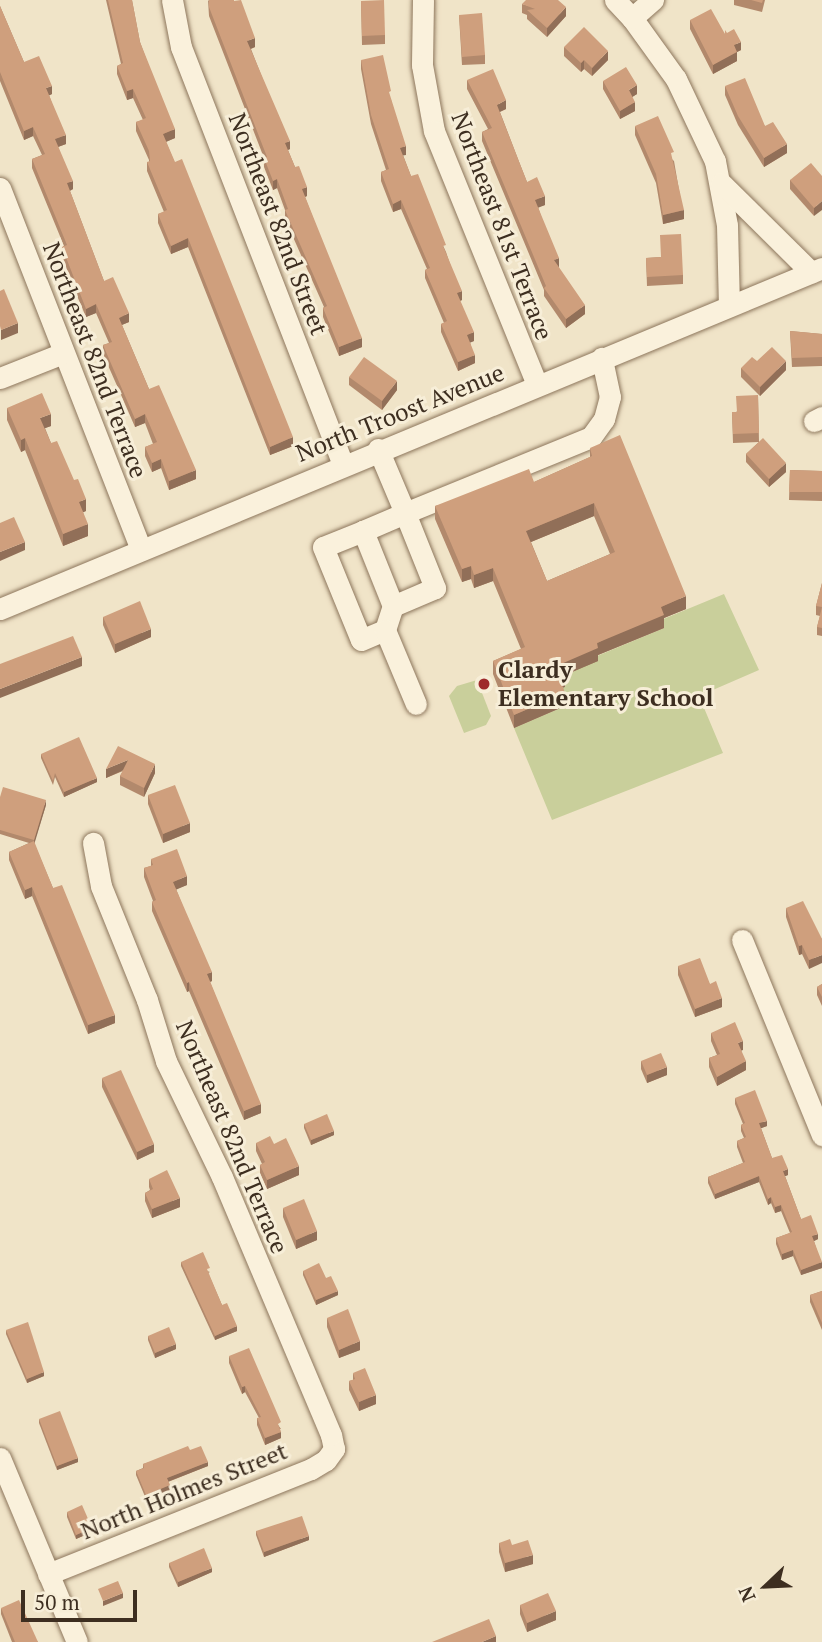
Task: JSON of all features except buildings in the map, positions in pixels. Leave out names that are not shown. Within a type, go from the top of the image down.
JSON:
[{"type":"street","name":"Northeast 82nd Street","points":[[172,0],[181,47],[343,464]]},
{"type":"street","name":"Northeast 81st Terrace","points":[[423,0],[422,65],[434,131],[537,385]]},
{"type":"street","points":[[615,0],[632,18],[676,79],[701,128],[721,183],[727,225],[729,306]]},
{"type":"street","points":[[632,18],[653,0]]},
{"type":"street","points":[[721,183],[817,270]]},
{"type":"street","name":"Northeast 82nd Terrace","points":[[0,188],[141,550]]},
{"type":"street","name":"North Troost Avenue","points":[[0,609],[378,449],[817,270]]},
{"type":"street","points":[[0,378],[63,353]]},
{"type":"street","points":[[385,630],[361,640],[323,547],[591,437],[604,419],[610,397],[602,358]]},
{"type":"street","points":[[378,449],[436,588],[393,606]]},
{"type":"street","points":[[363,531],[393,606],[385,630],[416,704]]},
{"type":"street","name":"Northeast 82nd Terrace","points":[[93,843],[101,886],[147,1000],[166,1061],[222,1177],[331,1434],[334,1449]]},
{"type":"street","points":[[741,940],[822,1135]]},
{"type":"street","name":"North Holmes Street","points":[[48,1574],[311,1469],[326,1460],[334,1449]]},
{"type":"street","points":[[0,1458],[77,1642]]},
{"type":"green space","points":[[724,594],[759,670],[699,696],[723,753],[552,820],[514,728],[565,706],[561,677],[597,656],[664,628],[661,620]]},
{"type":"green space","points":[[477,680],[491,716],[486,725],[464,733],[449,696],[457,686]]},
{"type":"place","name":"Clardy Elementary School","points":[[484,684]]}]
